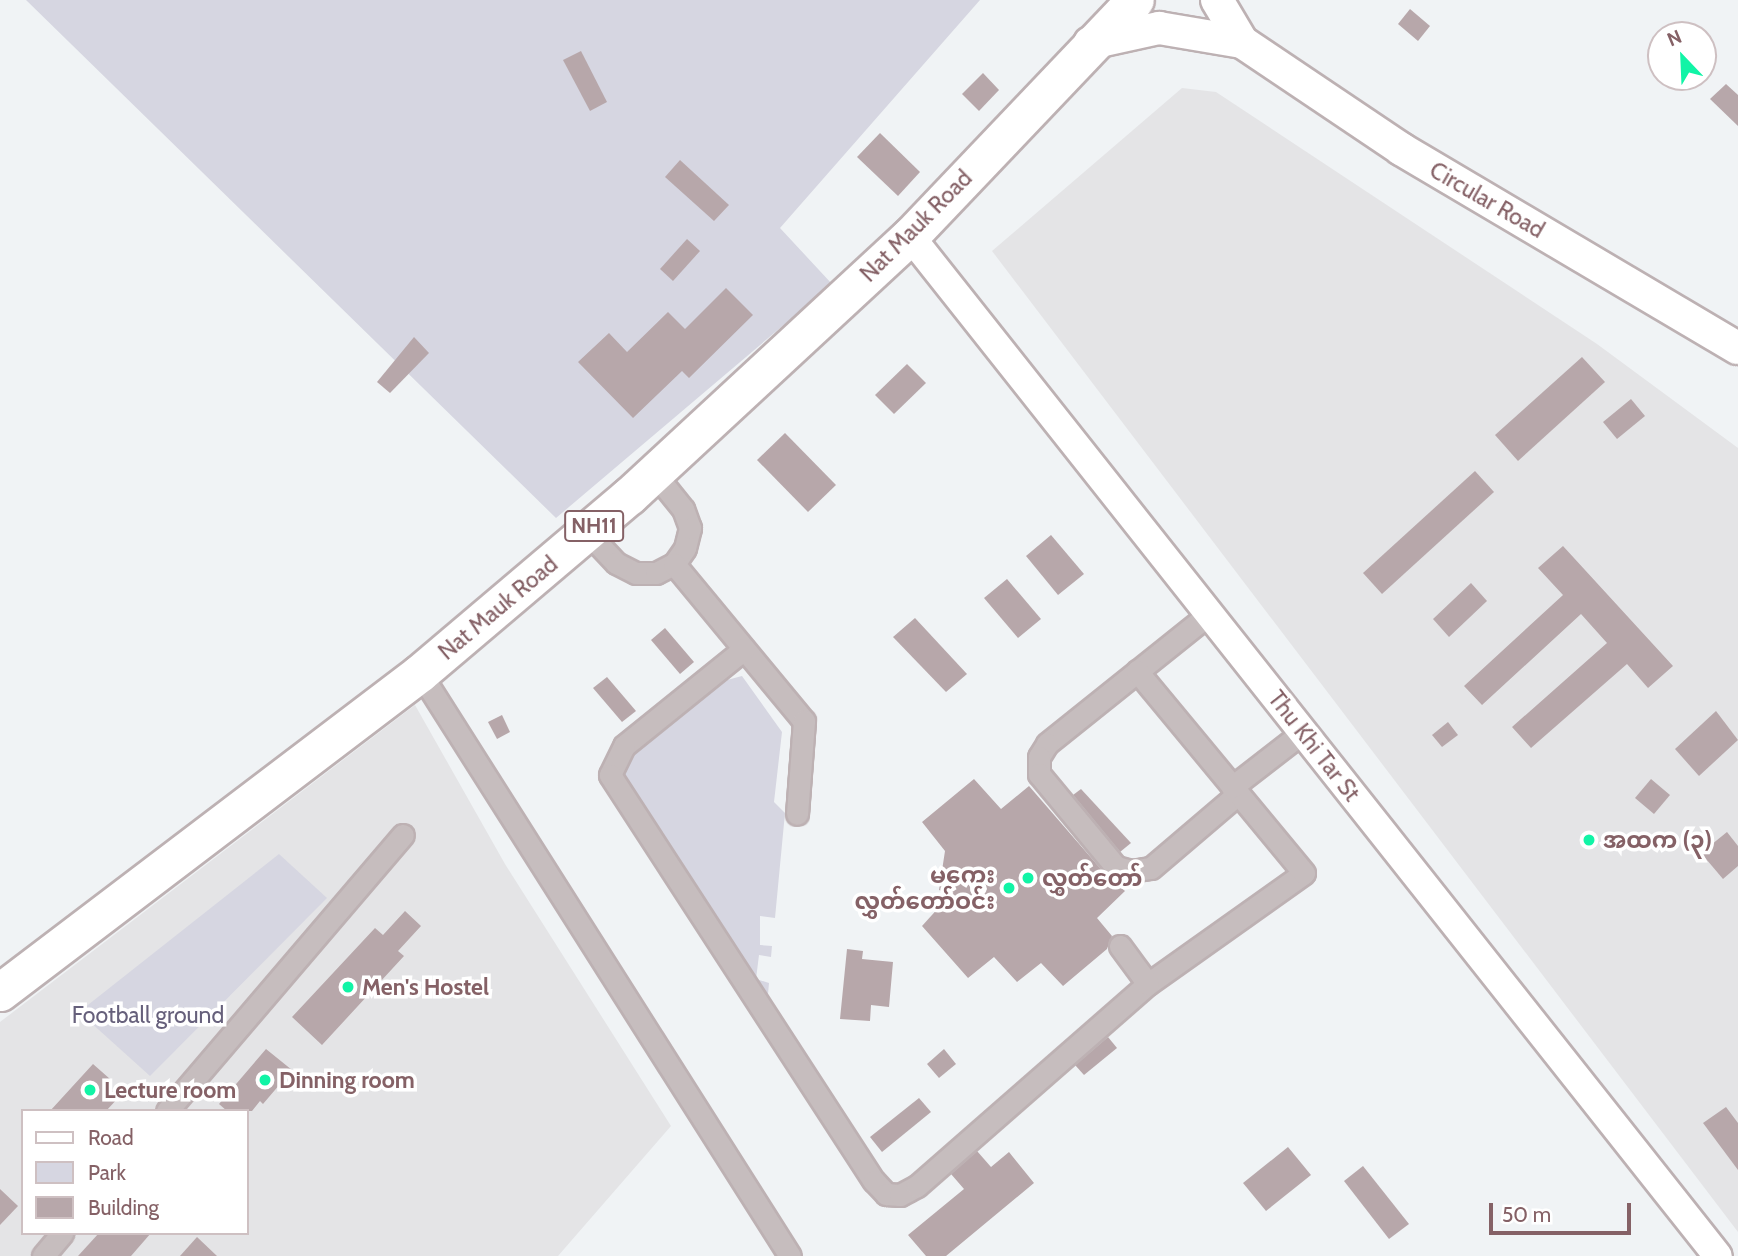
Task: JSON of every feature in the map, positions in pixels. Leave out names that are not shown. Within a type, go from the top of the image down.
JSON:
[{"type":"highway","name":"Nat Mauk Road","points":[[0,992],[420,673],[587,532],[910,236],[1090,43],[1135,0]]},
{"type":"main road","points":[[1217,0],[1242,42]]},
{"type":"main road","points":[[1090,43],[1159,28],[1242,42]]},
{"type":"main road","name":"Circular Road","points":[[1242,42],[1401,149],[1733,337]]},
{"type":"street","name":"Thu Khi Tar St","points":[[910,236],[1718,1256]]},
{"type":"street","points":[[587,532],[616,563],[636,573],[656,573],[674,564],[685,548],[690,528],[683,509],[654,472]]},
{"type":"street","points":[[674,564],[804,721],[797,814]]},
{"type":"street","points":[[1209,614],[1047,744],[1039,757],[1039,774],[1116,867],[1131,871],[1151,868],[1235,790],[1303,732]]},
{"type":"street","points":[[744,649],[624,746],[610,775],[874,1181],[886,1194],[900,1195],[917,1186],[1148,984],[1304,873],[1137,671]]},
{"type":"street","points":[[420,673],[790,1256]]},
{"type":"street","points":[[169,1109],[403,835]]},
{"type":"street","points":[[1120,946],[1148,984]]},
{"type":"street","points":[[43,1256],[60,1235]]},
{"type":"shaded area","name":"အထက (၃)","points":[[1182,88],[1216,92],[1597,344],[1738,448],[1738,1232],[992,251]]},
{"type":"shaded area","points":[[415,705],[505,864],[671,1126],[558,1256],[0,1256],[0,1022]]},
{"type":"green space","points":[[26,0],[980,0],[780,228],[832,284],[556,518]]},
{"type":"green space","points":[[742,676],[782,732],[774,802],[785,813],[775,918],[760,916],[760,945],[772,946],[771,957],[759,955],[756,979],[769,983],[768,994],[762,997],[626,782],[624,771],[628,758],[727,680]]},
{"type":"green space","name":"Football ground","points":[[279,854],[327,898],[150,1076],[79,1012]]},
{"type":"building","points":[[1410,9],[1430,26],[1418,41],[1398,24]]},
{"type":"building","points":[[581,51],[607,102],[590,111],[563,60]]},
{"type":"building","points":[[983,73],[999,90],[979,111],[962,94]]},
{"type":"building","points":[[1726,84],[1738,95],[1738,126],[1710,99]]},
{"type":"building","points":[[880,133],[920,172],[898,196],[857,157]]},
{"type":"building","points":[[680,160],[729,205],[714,221],[665,177]]},
{"type":"building","points":[[687,239],[700,251],[673,281],[660,269]]},
{"type":"building","points":[[726,288],[753,315],[689,378],[682,371],[633,418],[578,362],[609,333],[627,352],[668,312],[685,329]]},
{"type":"building","points":[[414,337],[429,353],[390,393],[377,382]]},
{"type":"building","points":[[1582,357],[1605,382],[1518,461],[1495,435]]},
{"type":"building","points":[[907,364],[926,383],[894,414],[875,395]]},
{"type":"building","points":[[1631,399],[1645,416],[1617,439],[1603,422]]},
{"type":"building","points":[[785,433],[836,485],[808,512],[757,460]]},
{"type":"building","points":[[1475,471],[1494,492],[1382,594],[1363,573]]},
{"type":"building","points":[[1051,535],[1084,574],[1058,595],[1026,556]]},
{"type":"building","points":[[1563,546],[1673,666],[1648,688],[1627,664],[1531,748],[1512,727],[1607,643],[1581,614],[1482,705],[1464,686],[1563,595],[1538,568]]},
{"type":"building","points":[[1007,579],[1041,619],[1018,638],[984,598]]},
{"type":"building","points":[[1471,583],[1487,601],[1449,637],[1433,619]]},
{"type":"building","points":[[915,618],[967,674],[946,692],[893,637]]},
{"type":"building","points":[[665,628],[694,662],[680,674],[651,640]]},
{"type":"building","points":[[607,677],[636,711],[622,722],[593,688]]},
{"type":"building","points":[[1716,711],[1738,740],[1699,776],[1675,749]]},
{"type":"building","points":[[502,715],[510,732],[497,739],[488,722]]},
{"type":"building","points":[[1448,722],[1458,735],[1442,747],[1432,735]]},
{"type":"building","name":"လွှတ်တော်","points":[[974,779],[1001,809],[1029,786],[1106,875],[1125,891],[1097,918],[1112,936],[1107,949],[1063,986],[1041,963],[1017,982],[994,957],[968,978],[922,926],[951,894],[939,890],[945,851],[922,822]]},
{"type":"building","points":[[1651,779],[1670,795],[1654,814],[1635,798]]},
{"type":"building","points":[[1081,789],[1131,843],[1120,852],[1073,795]]},
{"type":"building","points":[[1727,832],[1738,846],[1738,866],[1723,879],[1701,853]]},
{"type":"building","name":"Men's Hostel","points":[[405,911],[421,926],[398,951],[404,956],[322,1045],[292,1017],[375,928],[383,935]]},
{"type":"building","points":[[847,949],[863,951],[862,959],[893,962],[889,1007],[871,1005],[870,1021],[840,1019]]},
{"type":"building","points":[[1108,1037],[1117,1048],[1084,1075],[1075,1065]]},
{"type":"building","name":"Dinning room","points":[[266,1049],[292,1070],[263,1104],[260,1101],[252,1111],[225,1109],[219,1104]]},
{"type":"building","points":[[944,1049],[956,1064],[939,1078],[927,1064]]},
{"type":"building","name":"Lecture room","points":[[93,1064],[110,1079],[105,1084],[119,1097],[108,1109],[52,1109]]},
{"type":"building","points":[[919,1098],[931,1112],[882,1152],[870,1137]]},
{"type":"building","points":[[1726,1107],[1738,1123],[1738,1170],[1703,1123]]},
{"type":"building","points":[[1288,1147],[1311,1175],[1266,1211],[1243,1183]]},
{"type":"building","points":[[977,1151],[991,1167],[1009,1152],[1034,1183],[946,1256],[926,1256],[908,1235],[964,1189],[951,1174]]},
{"type":"building","points":[[1363,1166],[1409,1224],[1389,1239],[1344,1181]]},
{"type":"building","points":[[0,1189],[18,1206],[0,1225]]},
{"type":"building","points":[[97,1235],[149,1235],[131,1256],[78,1256]]},
{"type":"building","points":[[197,1237],[217,1256],[180,1256]]},
{"type":"place","name":"အထက (၃)","points":[[1589,840]]},
{"type":"place","name":"လွှတ်တော်","points":[[1028,878]]},
{"type":"place","name":"မကွေး လွှတ်တော်ဝင်း","points":[[1009,888]]},
{"type":"place","name":"Men's Hostel","points":[[348,987]]},
{"type":"place","name":"Dinning room","points":[[265,1080]]},
{"type":"place","name":"Lecture room","points":[[90,1090]]}]
